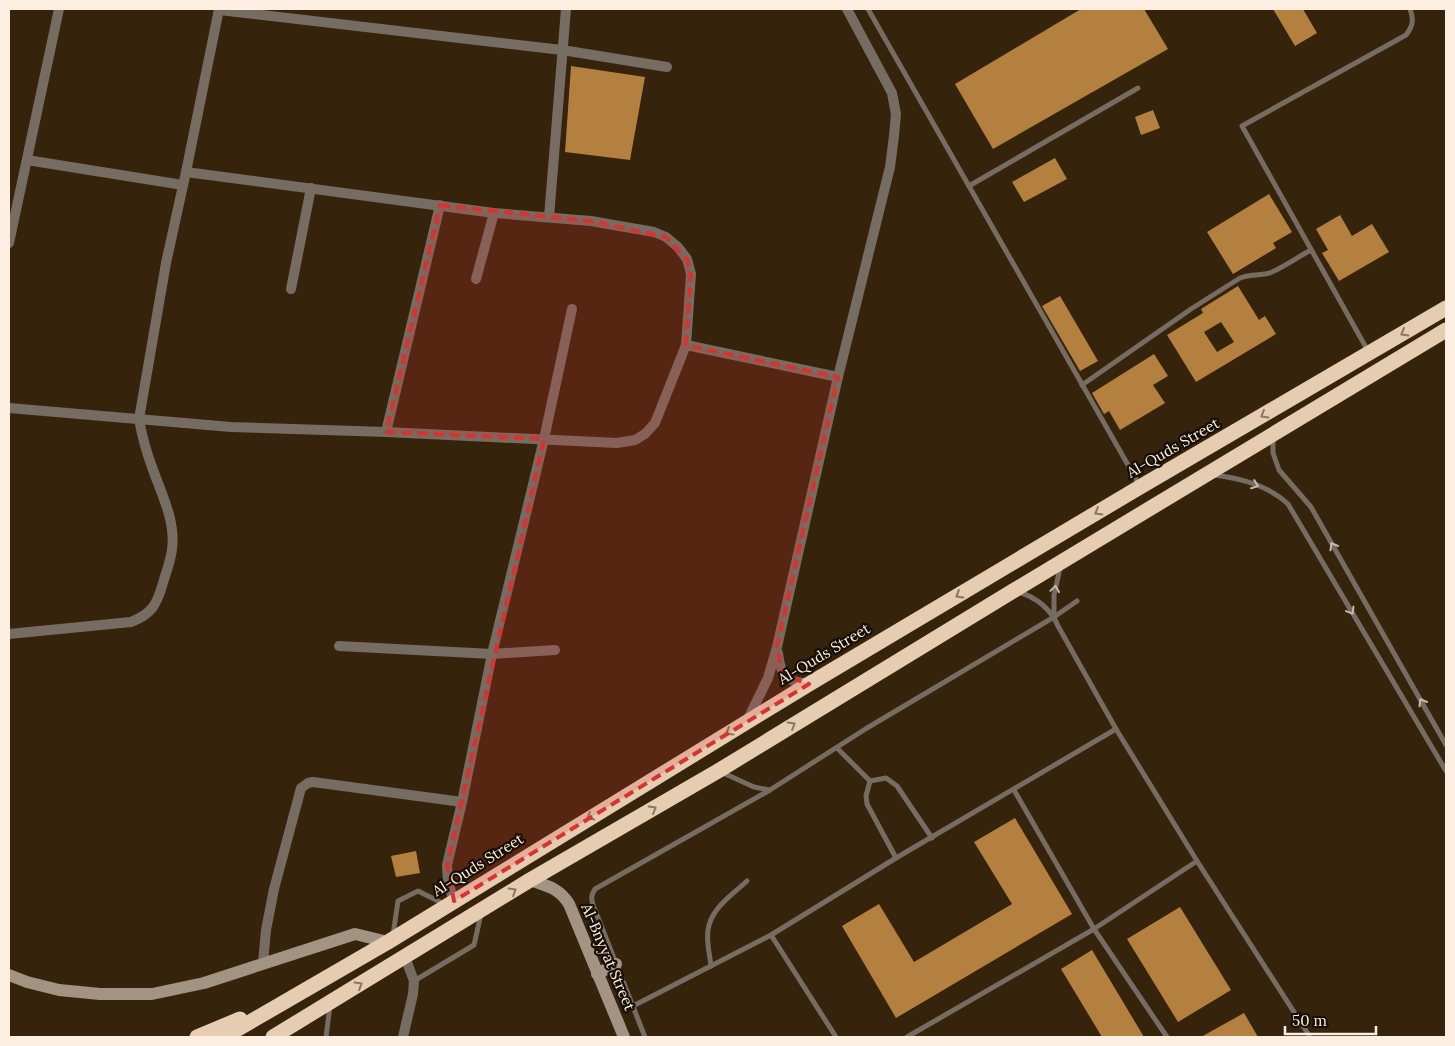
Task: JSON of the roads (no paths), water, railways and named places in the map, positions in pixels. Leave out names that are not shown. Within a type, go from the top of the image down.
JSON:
[{"type":"highway","name":"Al-Quds Street","points":[[224,1037],[390,941],[809,684],[1446,308]]},
{"type":"highway","points":[[272,1037],[530,880],[718,771],[1446,330]]},
{"type":"highway","points":[[197,1037],[280,1005]]},
{"type":"main road","name":"Al-Bnyyat Street","points":[[530,880],[558,891],[569,904],[624,1037]]},
{"type":"main road","points":[[9,975],[27,982],[59,990],[100,994],[152,994],[204,983],[355,934],[390,941]]},
{"type":"main road","points":[[597,974],[616,964]]},
{"type":"street","points":[[9,243],[59,9]]},
{"type":"street","points":[[9,634],[131,622],[143,618],[153,609],[160,592],[172,550],[173,538],[167,507],[143,441],[140,419],[166,264],[219,9],[562,50],[666,67]]},
{"type":"street","points":[[549,217],[566,9]]},
{"type":"street","points":[[746,722],[765,686],[777,647],[838,377],[890,167],[896,114],[892,93],[848,9]]},
{"type":"street","points":[[27,160],[183,185]]},
{"type":"street","points":[[9,408],[231,427],[616,443],[635,440],[645,434],[655,423],[686,345],[691,274],[687,259],[678,246],[666,237],[654,232],[591,221],[494,213],[186,172]]},
{"type":"street","points":[[291,289],[311,188]]},
{"type":"street","points":[[386,432],[440,205]]},
{"type":"street","points":[[476,279],[494,213]]},
{"type":"street","points":[[450,903],[447,865],[462,802],[492,654],[544,439],[572,309]]},
{"type":"street","points":[[686,345],[838,377]]},
{"type":"street","points":[[339,646],[492,654],[554,650]]},
{"type":"street","points":[[777,647],[779,664],[783,675],[792,682],[809,684]]},
{"type":"street","points":[[263,963],[266,930],[274,889],[301,788],[304,785],[313,782],[462,802]]},
{"type":"street","points":[[403,1037],[413,994],[414,981],[405,956]]},
{"type":"lane","points":[[868,9],[1140,487]]},
{"type":"lane","points":[[1369,353],[1242,126],[1406,35],[1411,29],[1413,21],[1410,9]]},
{"type":"lane","points":[[969,186],[1138,88]]},
{"type":"lane","points":[[1082,385],[1191,309],[1240,278],[1272,272],[1311,250]]},
{"type":"lane","points":[[1273,434],[1273,453],[1279,470],[1311,507],[1446,745]]},
{"type":"lane","points":[[1208,474],[1234,478],[1258,486],[1280,496],[1288,504],[1446,771]]},
{"type":"lane","points":[[1054,617],[1055,584],[1061,563]]},
{"type":"lane","points":[[1013,591],[1036,600],[1054,617],[1116,729],[1310,1037]]},
{"type":"lane","points":[[645,1037],[591,899],[595,889],[770,790],[867,728],[1054,617],[1077,601]]},
{"type":"lane","points":[[633,1006],[771,935],[896,858],[1116,729]]},
{"type":"lane","points":[[837,748],[870,781]]},
{"type":"lane","points":[[718,771],[754,787],[770,790]]},
{"type":"lane","points":[[870,781],[886,778],[897,786],[932,838]]},
{"type":"lane","points":[[870,781],[866,796],[867,804],[896,858]]},
{"type":"lane","points":[[1014,790],[1094,929],[1167,1037]]},
{"type":"lane","points":[[907,1037],[1094,929],[1198,861]]},
{"type":"lane","points":[[711,966],[708,936],[712,917],[719,907],[747,881]]},
{"type":"lane","points":[[390,941],[398,901],[418,890],[450,903]]},
{"type":"lane","points":[[414,981],[474,945],[482,909]]},
{"type":"lane","points":[[771,935],[836,1037]]},
{"type":"lane","points":[[326,1037],[330,1002]]}]
